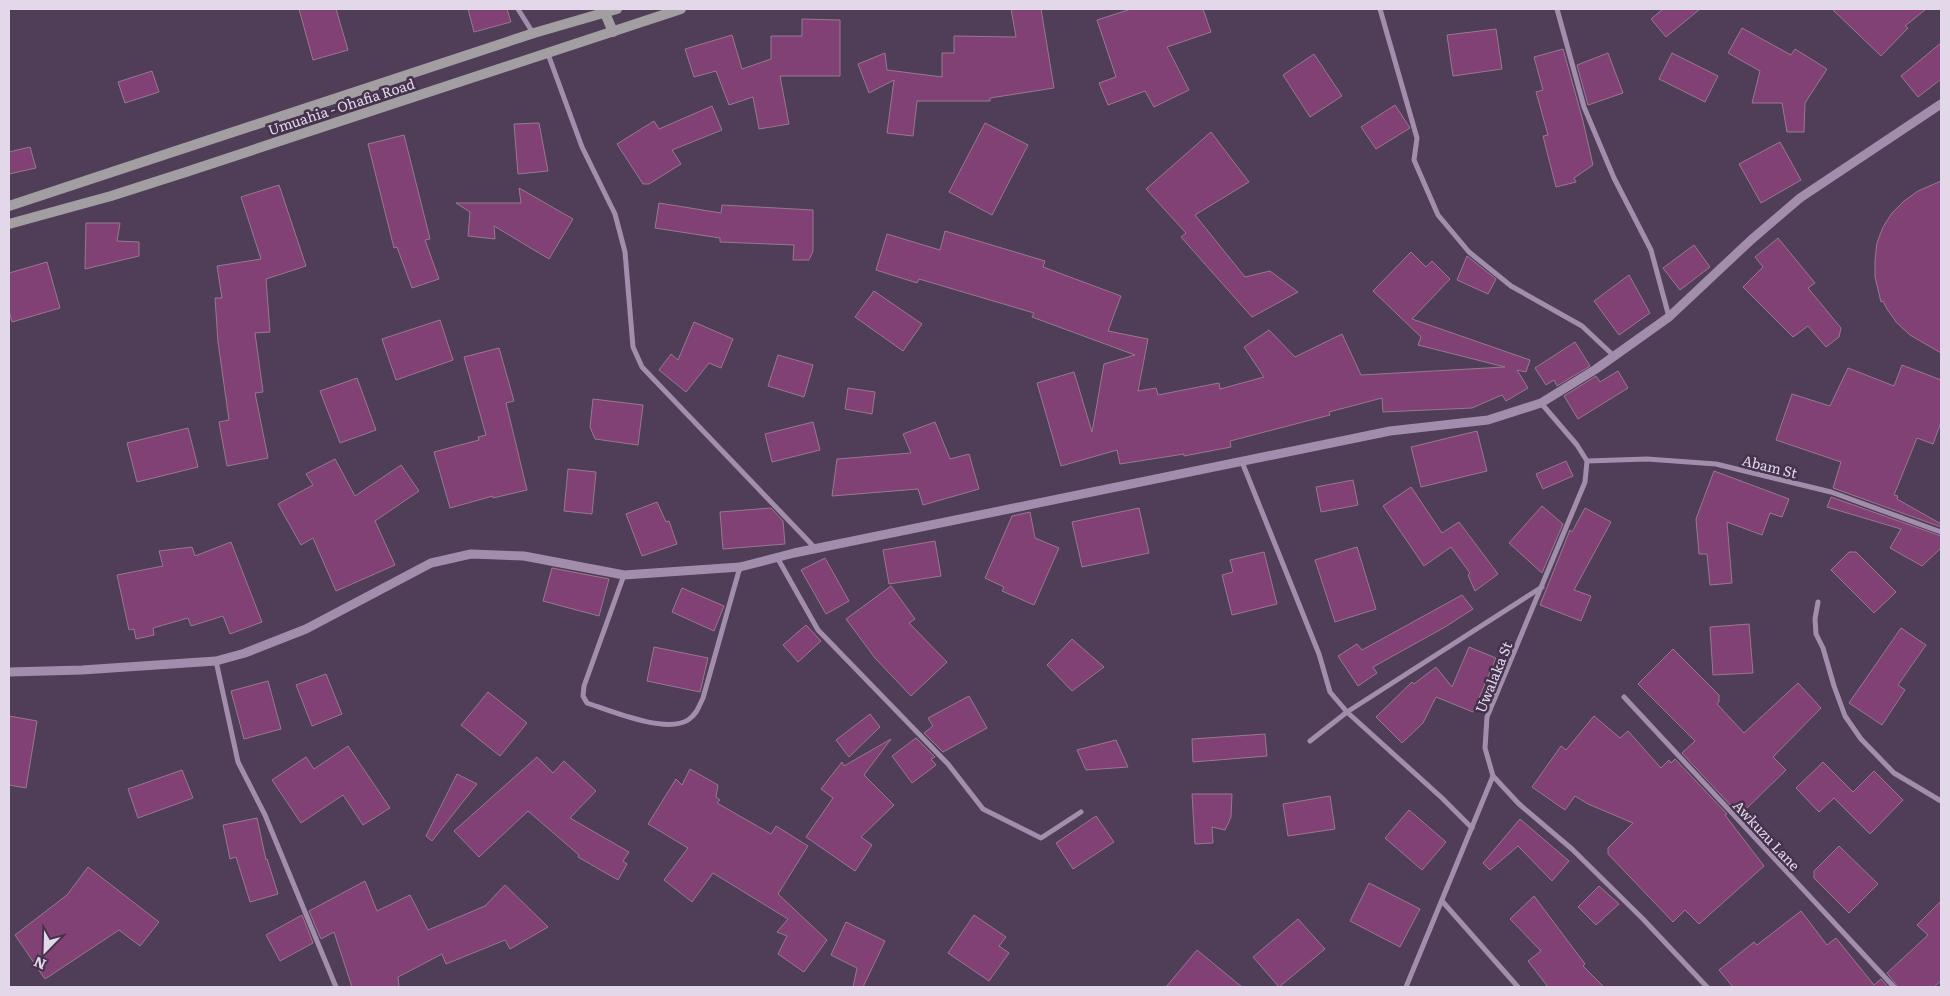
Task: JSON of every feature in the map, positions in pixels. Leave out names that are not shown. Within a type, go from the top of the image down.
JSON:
[{"type":"main road","name":"Umuahia - Ohafia Road","points":[[9,206],[534,34],[617,9]]},
{"type":"main road","name":"Umuahia - Ohafia Road","points":[[9,224],[130,190],[681,9]]},
{"type":"main road","points":[[604,13],[612,32]]},
{"type":"street","points":[[518,9],[534,34]]},
{"type":"street","points":[[1380,9],[1417,138],[1414,160],[1438,216],[1469,252],[1504,281],[1582,326],[1614,356]]},
{"type":"street","points":[[1557,9],[1584,107],[1614,178],[1651,250],[1669,317]]},
{"type":"street","points":[[548,54],[582,147],[615,214],[625,252],[633,347],[642,367],[816,549]]},
{"type":"street","points":[[9,672],[216,661],[245,653],[306,630],[431,563],[470,554],[524,556],[624,575],[740,568],[816,549],[1390,431],[1488,420],[1541,403],[1614,356],[1669,317],[1751,240],[1800,198],[1941,104]]},
{"type":"street","points":[[1541,403],[1587,461]]},
{"type":"street","name":"Abam St","points":[[1587,461],[1647,459],[1716,464],[1831,492],[1941,532]]},
{"type":"street","name":"Uwalaka St","points":[[1587,461],[1585,482],[1488,716],[1485,748],[1493,776],[1519,804],[1572,849],[1643,919],[1707,987]]},
{"type":"street","points":[[1242,462],[1319,654],[1330,692],[1347,712],[1442,798],[1472,828]]},
{"type":"street","points":[[778,558],[818,630],[948,764],[983,809],[1041,838],[1082,812]]},
{"type":"street","points":[[624,575],[584,686],[583,696],[587,702],[635,720],[677,724],[696,714],[703,698],[740,568]]},
{"type":"street","points":[[1310,741],[1347,712],[1542,586]]},
{"type":"street","points":[[1818,602],[1815,619],[1816,634],[1823,648],[1845,716],[1861,739],[1894,773],[1941,801]]},
{"type":"street","points":[[216,661],[238,762],[265,815],[336,987]]},
{"type":"street","name":"Awkuzu Lane","points":[[1624,697],[1894,987]]},
{"type":"street","points":[[1407,987],[1493,776]]},
{"type":"street","points":[[1442,900],[1518,987]]},
{"type":"building","points":[[299,9],[336,9],[348,50],[313,60]]},
{"type":"building","points":[[468,9],[507,9],[511,22],[474,32]]},
{"type":"building","points":[[1011,9],[1041,9],[1054,88],[990,98],[990,101],[917,101],[913,136],[887,133],[894,80],[869,93],[858,64],[885,53],[887,70],[942,77],[942,53],[954,53],[954,36],[1016,37]]},
{"type":"building","points":[[1131,9],[1203,9],[1211,32],[1167,47],[1189,90],[1154,107],[1145,91],[1108,105],[1099,83],[1116,77],[1097,20]]},
{"type":"building","points":[[1663,9],[1700,9],[1666,37],[1651,19]]},
{"type":"building","points":[[1832,9],[1926,9],[1905,26],[1908,28],[1881,56]]},
{"type":"building","points":[[802,19],[840,20],[840,76],[780,76],[789,124],[759,129],[753,97],[729,105],[716,71],[694,77],[685,49],[732,35],[742,69],[771,59],[771,36],[802,36]]},
{"type":"building","points":[[1742,28],[1791,55],[1795,49],[1827,69],[1805,103],[1804,132],[1787,132],[1782,103],[1752,103],[1760,71],[1728,53]]},
{"type":"building","points":[[1496,29],[1502,69],[1453,76],[1447,35]]},
{"type":"building","points":[[1941,43],[1941,79],[1918,97],[1901,76]]},
{"type":"building","points":[[1563,49],[1593,165],[1574,178],[1576,182],[1556,187],[1543,136],[1548,135],[1536,92],[1543,90],[1534,57]]},
{"type":"building","points":[[1608,53],[1623,93],[1588,105],[1577,65]]},
{"type":"building","points":[[1672,53],[1718,76],[1705,102],[1659,79]]},
{"type":"building","points":[[1314,54],[1342,96],[1310,117],[1283,75]]},
{"type":"building","points":[[152,71],[159,92],[125,103],[118,82]]},
{"type":"building","points":[[1395,105],[1410,128],[1376,149],[1361,127]]},
{"type":"building","points":[[712,106],[722,130],[672,150],[681,164],[649,184],[643,184],[617,144],[654,121],[659,129]]},
{"type":"building","points":[[539,123],[548,171],[518,174],[514,124]]},
{"type":"building","points":[[985,123],[1028,145],[992,215],[949,192]]},
{"type":"building","points":[[1211,132],[1249,182],[1195,215],[1245,277],[1270,271],[1298,292],[1252,317],[1181,237],[1186,233],[1146,189]]},
{"type":"building","points":[[404,135],[430,239],[425,240],[439,279],[412,288],[397,247],[394,248],[368,144]]},
{"type":"building","points":[[1780,142],[1801,180],[1761,203],[1739,164]]},
{"type":"building","points":[[30,147],[36,168],[9,174],[9,152]]},
{"type":"building","points":[[1941,181],[1941,353],[1910,335],[1897,323],[1883,301],[1881,302],[1875,277],[1875,260],[1877,243],[1883,227],[1892,213],[1918,191]]},
{"type":"building","points":[[279,185],[306,266],[266,279],[270,332],[255,333],[263,392],[255,393],[268,458],[227,466],[219,422],[229,420],[218,342],[215,298],[222,298],[217,266],[261,259],[241,197]]},
{"type":"building","points":[[519,188],[573,219],[549,259],[494,226],[495,239],[468,236],[470,212],[456,203],[521,203]]},
{"type":"building","points":[[659,203],[721,213],[722,205],[813,210],[813,251],[809,260],[793,260],[794,245],[720,242],[720,238],[655,228]]},
{"type":"building","points":[[86,223],[120,223],[117,241],[139,242],[139,256],[85,269]]},
{"type":"building","points":[[945,231],[1045,261],[1043,267],[1121,296],[1108,331],[1148,339],[1138,391],[1156,388],[1158,395],[1219,383],[1220,389],[1264,377],[1244,347],[1269,330],[1295,357],[1342,334],[1361,375],[1505,367],[1418,345],[1421,337],[1373,291],[1411,252],[1426,267],[1432,261],[1450,279],[1412,319],[1530,360],[1526,372],[1517,370],[1528,388],[1506,401],[1502,395],[1472,408],[1383,412],[1382,398],[1329,412],[1330,415],[1230,441],[1231,447],[1184,456],[1184,454],[1120,464],[1117,450],[1061,466],[1037,383],[1074,372],[1092,432],[1104,364],[1135,355],[1032,317],[1034,313],[919,279],[917,283],[876,270],[887,234],[940,250]]},
{"type":"building","points":[[1778,238],[1815,283],[1808,288],[1841,328],[1839,337],[1826,347],[1808,326],[1793,337],[1743,287],[1763,267],[1755,257]]},
{"type":"building","points":[[1694,245],[1710,267],[1680,290],[1663,268]]},
{"type":"building","points":[[1467,256],[1496,279],[1488,294],[1457,280]]},
{"type":"building","points":[[47,262],[60,308],[12,322],[9,311],[9,273]]},
{"type":"building","points":[[1629,275],[1650,313],[1619,335],[1594,301]]},
{"type":"building","points":[[874,291],[922,324],[903,351],[855,317]]},
{"type":"building","points":[[440,320],[453,360],[396,380],[382,339]]},
{"type":"building","points":[[694,322],[733,339],[721,368],[709,363],[686,392],[659,370],[671,354],[678,360]]},
{"type":"building","points":[[1575,342],[1590,366],[1557,386],[1554,380],[1546,385],[1535,368]]},
{"type":"building","points":[[499,348],[514,401],[506,403],[527,490],[493,498],[493,496],[450,508],[434,452],[479,440],[478,437],[486,435],[464,357]]},
{"type":"building","points":[[778,355],[813,365],[804,397],[768,386]]},
{"type":"building","points":[[1902,365],[1941,380],[1941,422],[1933,444],[1917,438],[1894,495],[1898,496],[1897,499],[1941,524],[1941,527],[1833,488],[1841,462],[1776,440],[1792,394],[1830,406],[1848,368],[1894,386]]},
{"type":"building","points":[[1618,371],[1628,388],[1578,419],[1564,396],[1596,376],[1600,382]]},
{"type":"building","points":[[357,378],[376,430],[340,443],[320,391]]},
{"type":"building","points":[[848,388],[875,392],[872,414],[845,409]]},
{"type":"building","points":[[593,399],[643,405],[638,445],[595,439],[590,427]]},
{"type":"building","points":[[813,422],[820,450],[772,462],[765,434]]},
{"type":"building","points":[[935,422],[950,459],[969,454],[979,489],[923,505],[918,489],[832,496],[837,459],[911,453],[903,434]]},
{"type":"building","points":[[188,428],[198,467],[137,482],[127,443]]},
{"type":"building","points":[[1477,431],[1487,471],[1421,487],[1411,447]]},
{"type":"building","points":[[335,459],[355,496],[401,465],[419,491],[375,521],[395,565],[336,591],[313,538],[301,545],[278,504],[313,485],[306,474]]},
{"type":"building","points":[[1566,461],[1573,476],[1543,489],[1536,474]]},
{"type":"building","points":[[568,469],[596,472],[592,514],[564,511]]},
{"type":"building","points":[[1714,471],[1789,499],[1782,517],[1770,513],[1762,535],[1727,522],[1732,583],[1710,585],[1707,554],[1699,554],[1696,519]]},
{"type":"building","points":[[1353,480],[1358,505],[1321,512],[1316,487]]},
{"type":"building","points":[[1411,487],[1442,533],[1459,522],[1498,574],[1475,591],[1468,575],[1470,573],[1451,547],[1424,566],[1383,506]]},
{"type":"building","points":[[1831,497],[1941,536],[1941,548],[1922,566],[1890,548],[1901,529],[1827,507]]},
{"type":"building","points":[[657,502],[666,522],[669,521],[677,544],[642,556],[626,514]]},
{"type":"building","points":[[1542,506],[1563,524],[1542,573],[1509,543]]},
{"type":"building","points":[[771,508],[783,521],[785,544],[723,549],[720,512]]},
{"type":"building","points":[[1139,508],[1149,553],[1082,567],[1072,522]]},
{"type":"building","points":[[1585,508],[1611,522],[1574,590],[1591,596],[1581,621],[1540,605],[1570,530],[1572,532]]},
{"type":"building","points":[[1030,512],[1035,538],[1059,548],[1034,605],[1002,591],[1004,587],[985,578],[1012,516]]},
{"type":"building","points":[[935,541],[941,576],[889,584],[883,550]]},
{"type":"building","points":[[231,542],[262,622],[230,634],[223,616],[191,626],[188,618],[153,628],[154,635],[136,639],[134,629],[129,630],[117,575],[163,566],[159,551],[192,547],[195,556]]},
{"type":"building","points":[[1357,547],[1376,609],[1335,622],[1315,560]]},
{"type":"building","points":[[1264,552],[1277,604],[1232,615],[1222,575],[1233,572],[1230,560]]},
{"type":"building","points":[[1849,552],[1856,552],[1896,592],[1874,613],[1831,570]]},
{"type":"building","points":[[825,558],[849,601],[826,614],[801,570]]},
{"type":"building","points":[[552,568],[609,579],[599,616],[543,601]]},
{"type":"building","points":[[891,586],[915,619],[909,623],[947,662],[911,696],[875,658],[846,619]]},
{"type":"building","points":[[682,588],[724,606],[714,631],[672,612]]},
{"type":"building","points":[[1462,595],[1473,609],[1445,627],[1373,667],[1377,673],[1358,686],[1338,656],[1357,644],[1362,650]]},
{"type":"building","points":[[1749,624],[1753,673],[1713,675],[1710,627]]},
{"type":"building","points":[[806,625],[821,641],[798,662],[783,645]]},
{"type":"building","points":[[1901,628],[1926,645],[1898,685],[1905,690],[1882,725],[1849,703]]},
{"type":"building","points":[[1072,639],[1104,667],[1072,691],[1047,665]]},
{"type":"building","points":[[654,647],[708,658],[700,692],[647,681]]},
{"type":"building","points":[[1469,647],[1496,658],[1473,712],[1436,697],[1423,723],[1402,743],[1376,717],[1412,682],[1414,684],[1436,667],[1452,687]]},
{"type":"building","points":[[1673,649],[1719,695],[1719,702],[1717,704],[1744,733],[1798,683],[1821,708],[1773,757],[1786,770],[1746,809],[1739,802],[1733,808],[1682,753],[1695,741],[1638,684]]},
{"type":"building","points":[[326,674],[342,714],[312,726],[296,685]]},
{"type":"building","points":[[268,681],[281,729],[244,739],[231,691]]},
{"type":"building","points":[[488,692],[527,723],[500,756],[461,725]]},
{"type":"building","points":[[969,696],[987,728],[943,752],[924,733],[933,726],[928,718]]},
{"type":"building","points":[[870,714],[880,727],[849,757],[836,740]]},
{"type":"building","points":[[9,716],[37,721],[26,788],[9,785]]},
{"type":"building","points":[[1594,716],[1620,738],[1628,731],[1661,768],[1669,760],[1671,763],[1675,759],[1727,814],[1725,815],[1764,866],[1699,924],[1685,910],[1673,922],[1608,854],[1608,848],[1633,823],[1588,804],[1575,796],[1565,810],[1532,787],[1561,746],[1566,750]]},
{"type":"building","points":[[1265,734],[1267,756],[1193,762],[1192,739]]},
{"type":"building","points":[[916,738],[935,757],[931,759],[936,765],[912,783],[892,756]]},
{"type":"building","points":[[891,739],[864,775],[894,805],[861,837],[872,845],[855,871],[806,837],[833,798],[821,789],[842,762],[844,766]]},
{"type":"building","points":[[1116,740],[1128,767],[1086,770],[1077,750]]},
{"type":"building","points":[[348,746],[390,808],[363,825],[343,795],[301,823],[272,780],[306,757],[314,769]]},
{"type":"building","points":[[537,757],[553,773],[564,761],[596,791],[570,818],[629,852],[623,861],[627,864],[618,880],[578,857],[579,855],[528,811],[479,857],[454,831]]},
{"type":"building","points":[[1823,762],[1853,792],[1874,771],[1903,800],[1870,834],[1834,798],[1819,812],[1796,788]]},
{"type":"building","points":[[690,769],[718,785],[716,797],[720,800],[717,803],[771,834],[776,826],[808,846],[778,894],[827,940],[804,972],[778,954],[787,936],[777,932],[788,919],[713,873],[692,902],[664,880],[688,848],[648,824],[676,779],[682,785]]},
{"type":"building","points":[[182,770],[193,798],[138,818],[128,789]]},
{"type":"building","points":[[457,774],[477,784],[432,841],[426,836]]},
{"type":"building","points":[[1192,794],[1232,794],[1231,817],[1225,830],[1212,827],[1213,843],[1195,844]]},
{"type":"building","points":[[1330,796],[1335,829],[1288,836],[1283,804]]},
{"type":"building","points":[[1409,810],[1446,842],[1422,870],[1385,838]]},
{"type":"building","points":[[1096,816],[1114,842],[1073,869],[1056,843]]},
{"type":"building","points":[[257,818],[266,860],[278,894],[250,902],[236,857],[230,859],[223,825]]},
{"type":"building","points":[[1520,819],[1569,861],[1552,881],[1518,846],[1490,870],[1483,863]]},
{"type":"building","points":[[1839,846],[1878,884],[1849,913],[1814,878],[1814,871]]},
{"type":"building","points":[[88,867],[159,922],[140,946],[119,930],[45,979],[15,935],[67,895]]},
{"type":"building","points":[[365,881],[377,911],[410,895],[428,930],[485,906],[505,885],[548,927],[510,949],[505,940],[446,964],[442,954],[398,977],[399,987],[352,987],[334,932],[321,939],[309,911]]},
{"type":"building","points":[[1369,883],[1420,909],[1400,947],[1350,921]]},
{"type":"building","points":[[1599,886],[1619,904],[1596,925],[1578,907]]},
{"type":"building","points":[[1534,896],[1585,964],[1583,966],[1604,987],[1548,987],[1528,961],[1541,951],[1510,919]]},
{"type":"building","points":[[1941,901],[1941,981],[1934,987],[1898,987],[1887,973],[1928,935],[1917,925]]},
{"type":"building","points":[[1801,911],[1827,945],[1836,938],[1874,985],[1881,979],[1888,987],[1733,987],[1719,970],[1754,942],[1757,945]]},
{"type":"building","points":[[302,915],[313,943],[280,961],[266,935]]},
{"type":"building","points":[[974,915],[1006,937],[999,946],[1009,953],[989,981],[948,953]]},
{"type":"building","points":[[1298,919],[1325,949],[1279,987],[1253,957]]},
{"type":"building","points":[[846,922],[885,941],[863,987],[853,987],[857,968],[831,955]]},
{"type":"building","points":[[1197,950],[1242,987],[1166,987]]}]
